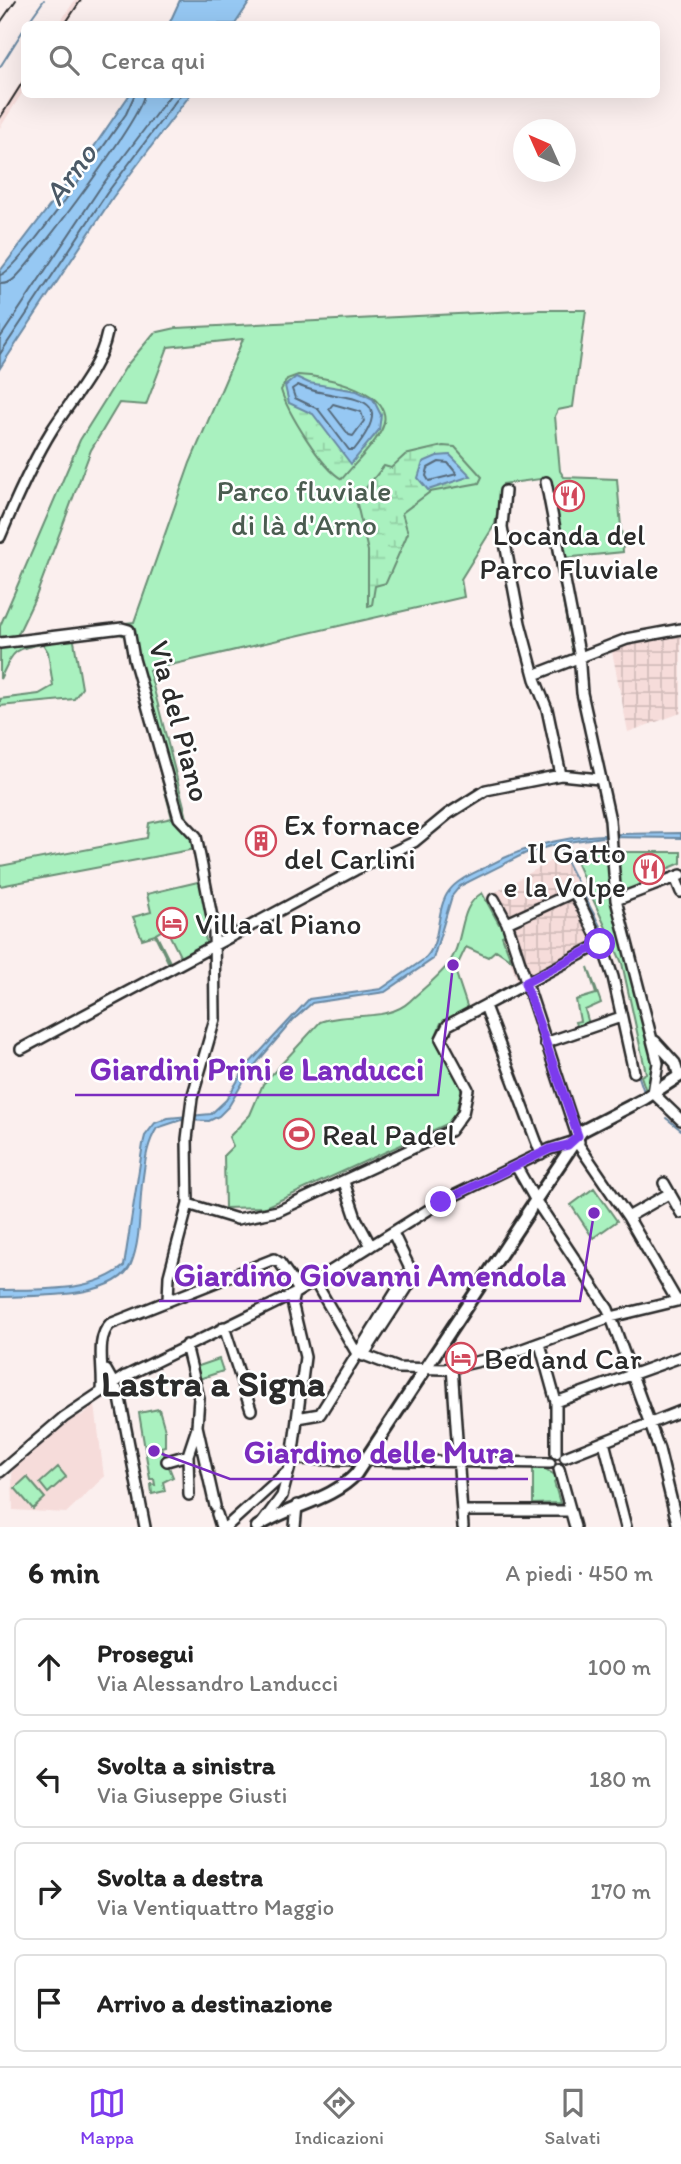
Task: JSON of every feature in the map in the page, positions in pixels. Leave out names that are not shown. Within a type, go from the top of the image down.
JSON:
[{"type":"main road","points":[[259,1526],[297,1505],[339,1489],[365,1461],[570,1148],[588,1127],[680,1076]]},
{"type":"street","points":[[0,537],[28,472],[50,432],[104,350],[107,333]]},
{"type":"street","points":[[546,482],[579,660],[582,693],[610,820],[616,900],[659,1063],[653,1093],[681,1120]]},
{"type":"street","points":[[506,491],[502,527],[520,623],[534,675],[547,709],[561,775]]},
{"type":"street","name":"Via del Piano","points":[[0,643],[122,628],[129,630],[134,659],[179,818],[196,836],[214,927],[215,1019],[191,1104],[187,1139],[188,1203],[169,1276],[168,1300]]},
{"type":"street","points":[[534,675],[555,665],[579,660],[590,652],[627,639],[681,629]]},
{"type":"street","points":[[21,1049],[355,870],[415,842],[448,814],[486,790],[561,775],[599,779]]},
{"type":"street","points":[[616,900],[678,876],[681,892]]},
{"type":"street","points":[[508,923],[574,892],[613,977],[634,1072]]},
{"type":"street","points":[[314,1280],[359,1354],[398,1368],[423,1372],[441,1370],[540,1344],[611,1318],[679,1301],[628,1217],[570,1148],[545,1043],[508,923],[495,899]]},
{"type":"street","points":[[188,1203],[224,1217],[258,1217],[344,1182],[450,1131],[458,1123],[467,1100],[468,1088],[441,1039],[448,1025],[600,944]]},
{"type":"street","points":[[485,1006],[542,1153]]},
{"type":"street","points":[[545,1043],[621,1017]]},
{"type":"street","points":[[654,1039],[669,1055],[680,1076]]},
{"type":"street","points":[[669,1055],[681,1057]]},
{"type":"street","points":[[659,1063],[680,1076]]},
{"type":"street","points":[[542,1153],[570,1148]]},
{"type":"street","points":[[0,1472],[64,1417],[113,1383],[186,1345],[295,1295],[314,1280],[441,1202],[542,1153],[570,1148]]},
{"type":"street","points":[[516,1166],[535,1205],[611,1318],[659,1449],[678,1527]]},
{"type":"street","points":[[344,1182],[356,1218],[371,1246]]},
{"type":"street","points":[[664,1183],[681,1213]]},
{"type":"street","points":[[628,1217],[670,1193]]},
{"type":"street","points":[[298,1418],[320,1414],[413,1274],[393,1233]]},
{"type":"street","points":[[102,1391],[104,1365],[100,1341],[103,1331],[110,1324],[274,1259],[280,1263],[295,1295],[305,1357],[292,1464],[282,1496],[259,1526]]},
{"type":"street","points":[[224,1327],[251,1409]]},
{"type":"street","points":[[540,1344],[556,1402],[560,1455],[565,1464],[559,1469]]},
{"type":"street","points":[[186,1345],[199,1398],[198,1426],[216,1510],[225,1527],[292,1464],[365,1461],[550,1462],[560,1455],[604,1442],[681,1411]]},
{"type":"street","points":[[439,1348],[440,1359],[452,1366]]},
{"type":"street","points":[[556,1402],[681,1357]]},
{"type":"street","points":[[104,1365],[121,1400],[145,1527]]},
{"type":"street","points":[[452,1366],[463,1527]]},
{"type":"street","points":[[189,1495],[188,1455],[198,1426]]},
{"type":"street","points":[[604,1442],[626,1527]]},
{"type":"street","points":[[167,1461],[188,1455]]},
{"type":"street","points":[[550,1462],[559,1469],[575,1527]]},
{"type":"street","points":[[295,1527],[297,1505]]},
{"type":"street","points":[[462,1511],[570,1511]]},
{"type":"shaded area","points":[[75,0],[82,0],[69,21],[61,21]]},
{"type":"shaded area","points":[[21,82],[21,95],[0,128],[0,114]]},
{"type":"shaded area","points":[[681,623],[681,713],[628,732],[610,641]]},
{"type":"shaded area","points":[[563,854],[608,938],[518,984],[502,935],[507,932],[489,896]]},
{"type":"shaded area","points":[[95,1405],[104,1477],[66,1513],[13,1510],[12,1472],[16,1466],[78,1412],[81,1416]]},
{"type":"green space","name":"Parco fluviale di là d'Arno","points":[[586,310],[573,407],[558,410],[555,416],[560,471],[564,477],[617,479],[623,552],[564,558],[584,652],[573,655],[540,479],[503,484],[495,524],[461,579],[464,597],[149,670],[195,849],[0,886],[0,866],[147,838],[149,823],[172,818],[131,661],[129,638],[118,633],[78,637],[74,641],[82,688],[74,699],[0,706],[0,699],[39,694],[53,686],[48,652],[43,644],[15,653],[0,679],[0,626],[80,440],[127,365],[154,333],[176,328]],"holes":[[[243,339],[190,463],[134,622],[17,636],[36,596],[91,450],[119,403],[146,405],[168,347]]]},
{"type":"green space","points":[[298,375],[357,388],[371,396],[380,406],[384,417],[381,431],[342,479],[315,452],[281,390],[287,379]]},
{"type":"green space","points":[[443,446],[455,447],[482,477],[479,483],[430,492],[402,513],[408,533],[386,583],[375,586],[372,605],[368,606],[368,551],[356,500],[384,466],[391,468],[405,455]]},
{"type":"green space","points":[[607,849],[612,892],[658,1072],[647,1094],[641,1076],[646,1073],[622,963],[571,851]]},
{"type":"green space","points":[[622,852],[681,852],[681,863],[645,878],[640,886],[619,894],[615,855]]},
{"type":"green space","name":"Villa al Piano","points":[[202,881],[211,920],[204,932],[208,950],[171,968],[155,935],[142,939],[133,917],[151,912],[147,894]],"holes":[[[166,928],[182,960],[172,966],[156,934]]]},
{"type":"green space","points":[[482,893],[499,924],[503,924],[508,933],[502,936],[511,960],[496,950],[488,957],[466,947],[455,970],[468,1009],[441,1023],[436,1036],[462,1087],[456,1113],[447,1124],[265,1207],[225,1208],[224,1155],[233,1146],[229,1137],[250,1115],[263,1084],[320,1022],[390,1012],[410,1001],[437,977],[451,960],[469,906]]},
{"type":"green space","points":[[588,967],[601,1003],[585,1010],[589,1024],[577,1028],[575,1022],[580,1021],[576,1000],[596,994]]},
{"type":"green space","points":[[594,1188],[617,1221],[593,1238],[571,1205]]},
{"type":"green space","points":[[219,1359],[223,1371],[199,1379],[196,1367]]},
{"type":"green space","points":[[159,1409],[165,1430],[165,1446],[161,1447],[173,1477],[163,1482],[165,1491],[152,1494],[151,1484],[155,1485],[154,1479],[150,1479],[139,1413]]},
{"type":"green space","points":[[58,1467],[66,1477],[48,1493],[40,1483]]},
{"type":"green space","points":[[542,1467],[558,1477],[554,1482],[560,1503],[533,1504],[533,1468]]},
{"type":"green space","points":[[27,1477],[45,1498],[33,1509],[15,1488]]},
{"type":"water","points":[[180,0],[251,0],[237,21],[170,21]]},
{"type":"water","name":"Arno","points":[[127,98],[188,98],[113,197],[0,368],[0,271],[87,157]]},
{"type":"water","points":[[296,377],[309,383],[357,391],[373,399],[381,415],[379,430],[351,464],[313,414],[289,403],[285,386]]},
{"type":"water","points":[[450,455],[471,476],[428,490],[418,478],[423,462],[437,456]]},
{"type":"water","points":[[681,833],[681,838],[603,837],[561,843],[526,853],[460,886],[452,896],[433,959],[385,992],[312,1003],[293,1020],[249,1072],[229,1106],[219,1116],[209,1121],[181,1120],[157,1128],[150,1141],[145,1162],[137,1245],[131,1264],[122,1276],[91,1290],[0,1297],[0,1290],[82,1285],[111,1275],[124,1266],[143,1144],[145,1136],[155,1123],[168,1118],[211,1114],[226,1100],[246,1067],[309,999],[381,989],[423,960],[433,945],[444,899],[460,880],[508,856],[556,841],[604,835]]},
{"type":"waterway","points":[[29,21],[44,0]]},
{"type":"waterway","points":[[0,67],[21,34]]},
{"type":"waterway","points":[[560,844],[563,855],[601,928],[616,973]]},
{"type":"waterway","points":[[638,1074],[644,1092]]},
{"type":"waterway","points":[[666,1118],[681,1130]]},
{"type":"railway","points":[[0,23],[16,0]]},
{"type":"railway","points":[[67,21],[81,0]]},
{"type":"railway","points":[[0,118],[21,85]]},
{"type":"place","name":"Locanda del Parco Fluviale","points":[[569,496]]},
{"type":"place","name":"Ex fornace del Carlini","points":[[261,841]]},
{"type":"place","name":"Il Gatto e la Volpe","points":[[649,869]]},
{"type":"place","name":"Villa al Piano","points":[[172,923]]},
{"type":"place","name":"Giardini Prini e Landucci","points":[[453,965]]},
{"type":"place","name":"Real Padel","points":[[299,1134]]},
{"type":"place","name":"Giardino Giovanni Amendola","points":[[594,1213]]},
{"type":"place","name":"Bed and Car","points":[[461,1358]]},
{"type":"place","name":"Giardino delle Mura","points":[[154,1451]]},
{"type":"district","name":"Lastra a Signa","points":[[213,1383]]},
{"type":"route","points":[[441,1202],[554,1147],[568,1145],[578,1136],[525,983],[600,944]]}]
